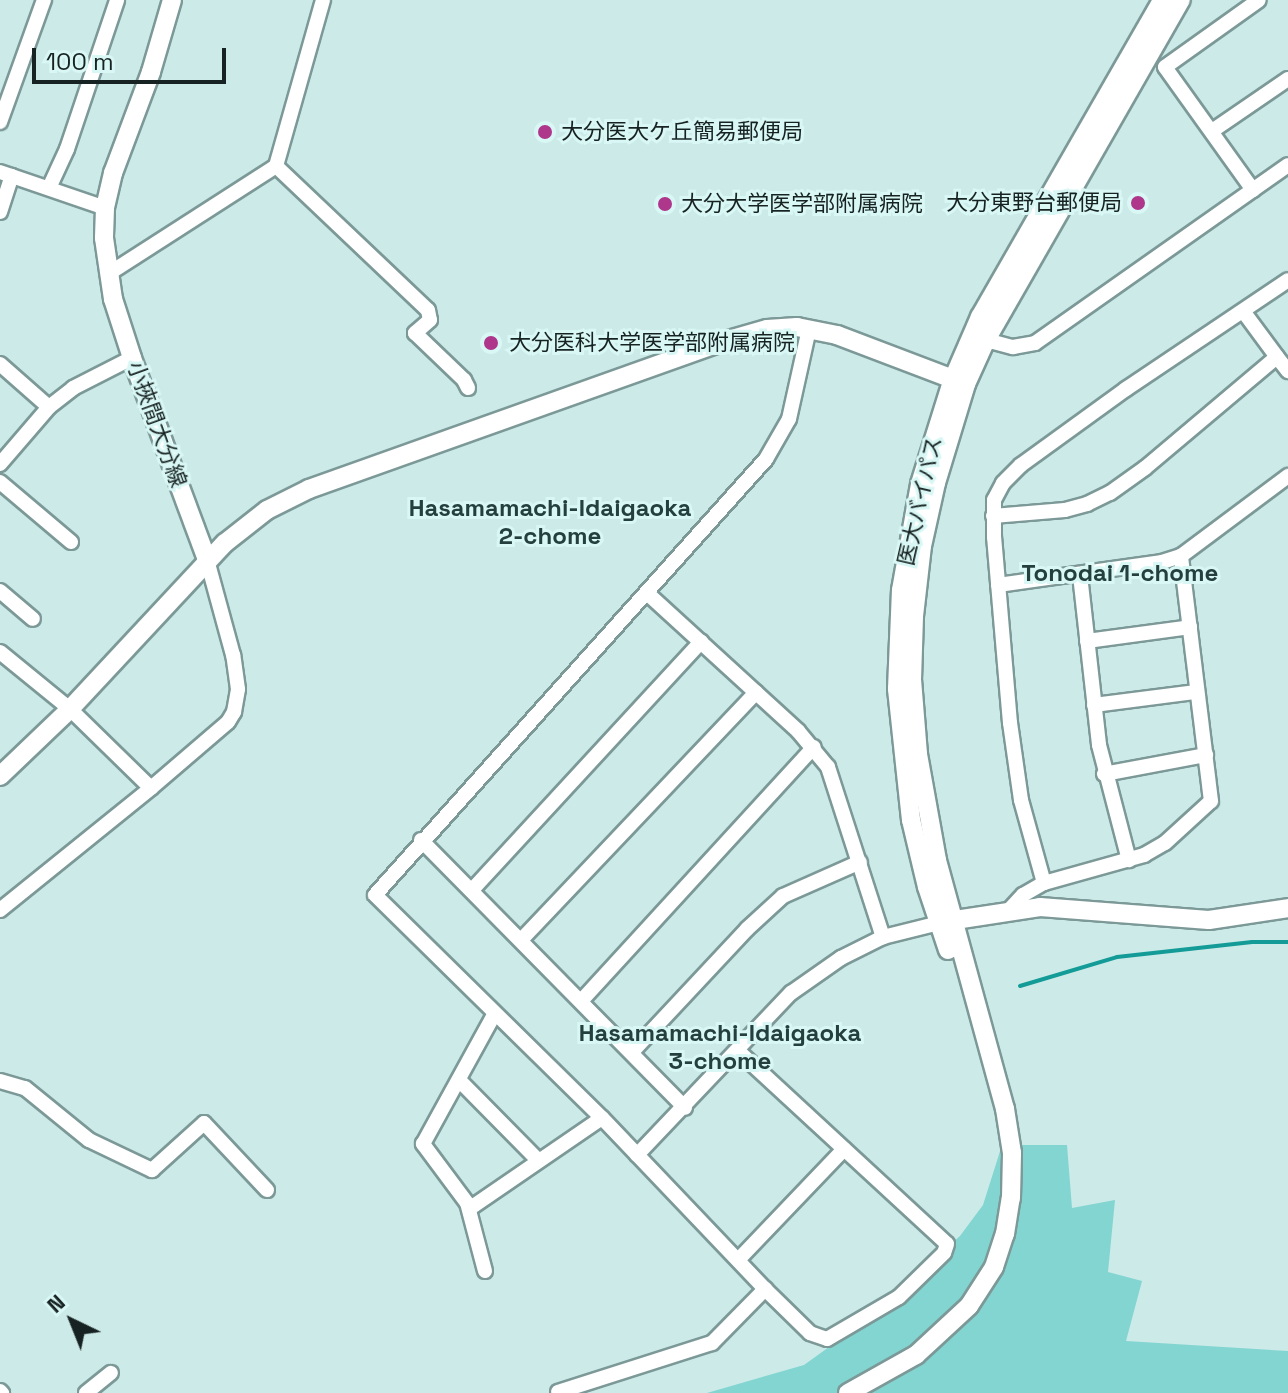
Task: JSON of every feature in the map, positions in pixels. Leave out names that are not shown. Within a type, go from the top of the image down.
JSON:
[{"type":"main road","name":"小挾間大分線","points":[[172,0],[151,72],[113,173],[105,208],[108,274],[132,358],[207,560]]},
{"type":"main road","name":"医大バイパス","points":[[848,1393],[895,1369],[935,1339],[969,1306],[994,1267],[1009,1216],[1012,1153],[1005,1109],[988,1045],[958,980],[923,787],[913,702],[915,595],[927,524],[959,381],[998,284],[1162,0]]},
{"type":"main road","name":"医大バイパス","points":[[959,381],[986,340],[1181,0]]},
{"type":"main road","points":[[0,776],[70,709],[207,560],[267,510],[330,480],[746,334],[784,328],[809,329],[864,344],[959,381]]},
{"type":"main road","points":[[946,922],[1009,910],[1062,907],[1209,920],[1288,908]]},
{"type":"street","points":[[0,122],[44,0]]},
{"type":"street","points":[[49,188],[67,149],[117,0]]},
{"type":"street","points":[[108,274],[276,166],[284,128],[323,0]]},
{"type":"street","points":[[1253,190],[1165,67],[1259,0]]},
{"type":"street","points":[[1212,131],[1288,79]]},
{"type":"street","points":[[986,340],[1013,347],[1035,343],[1288,165]]},
{"type":"street","points":[[276,166],[428,310],[430,320],[415,333],[468,388]]},
{"type":"street","points":[[0,212],[6,174],[105,208]]},
{"type":"street","points":[[1044,883],[1021,800],[998,585],[994,500],[1003,483],[1021,465],[1288,280]]},
{"type":"street","points":[[1243,311],[1288,371]]},
{"type":"street","points":[[738,1051],[947,1244],[944,1253],[899,1297],[827,1339],[810,1333],[765,1289],[602,1118],[375,895],[774,448],[789,419],[809,329]]},
{"type":"street","points":[[993,516],[1065,510],[1110,493],[1277,357]]},
{"type":"street","points":[[0,464],[49,407],[73,388],[132,358]]},
{"type":"street","points":[[0,364],[49,407]]},
{"type":"street","points":[[998,585],[1080,575],[1181,556],[1288,476]]},
{"type":"street","points":[[0,482],[71,542]]},
{"type":"street","points":[[1009,910],[1023,895],[1044,883],[1129,860],[1165,843],[1211,801],[1181,556]]},
{"type":"street","points":[[0,910],[151,788],[228,722],[234,712],[238,689],[233,655],[207,560]]},
{"type":"street","points":[[1080,575],[1104,774],[1129,860]]},
{"type":"street","points":[[0,591],[33,619]]},
{"type":"street","points":[[647,593],[814,747],[828,767],[883,937]]},
{"type":"street","points":[[1087,641],[1190,627]]},
{"type":"street","points":[[472,890],[701,642]]},
{"type":"street","points":[[0,652],[70,709],[151,788]]},
{"type":"street","points":[[522,939],[756,692]]},
{"type":"street","points":[[1094,705],[1196,692]]},
{"type":"street","points":[[582,1000],[814,747]]},
{"type":"street","points":[[1104,774],[1206,755]]},
{"type":"street","points":[[421,840],[633,1051],[685,1108]]},
{"type":"street","points":[[633,1051],[747,929],[783,896],[860,862]]},
{"type":"street","points":[[637,1155],[685,1108],[791,993],[841,958],[883,937],[946,922]]},
{"type":"street","points":[[485,1271],[469,1209],[423,1144],[495,1013]]},
{"type":"street","points":[[459,1080],[538,1160]]},
{"type":"street","points":[[0,1081],[25,1088],[89,1140],[152,1170],[204,1123],[267,1190]]},
{"type":"street","points":[[469,1209],[602,1118]]},
{"type":"street","points":[[739,1259],[844,1149]]},
{"type":"street","points":[[558,1392],[712,1343],[765,1289]]},
{"type":"street","points":[[86,1393],[111,1373]]},
{"type":"shaded area","points":[[1002,1145],[1067,1145],[1072,1208],[1115,1200],[1108,1272],[1142,1281],[1126,1341],[1288,1351],[1288,1393],[707,1393],[804,1365],[829,1347],[827,1339],[866,1319],[960,1236],[983,1205]]},
{"type":"waterway","points":[[1020,986],[1117,957],[1252,942],[1288,942]]},
{"type":"place","name":"大分医大ケ丘簡易郵便局","points":[[545,132]]},
{"type":"place","name":"大分東野台郵便局","points":[[1138,203]]},
{"type":"place","name":"大分大学医学部附属病院","points":[[665,204]]},
{"type":"place","name":"大分医科大学医学部附属病院","points":[[491,343]]},
{"type":"district","name":"Hasamamachi-Idaigaoka 2-chome","points":[[550,522]]},
{"type":"district","name":"Tonodai 1-chome","points":[[1120,573]]},
{"type":"district","name":"Hasamamachi-Idaigaoka 3-chome","points":[[720,1047]]}]
